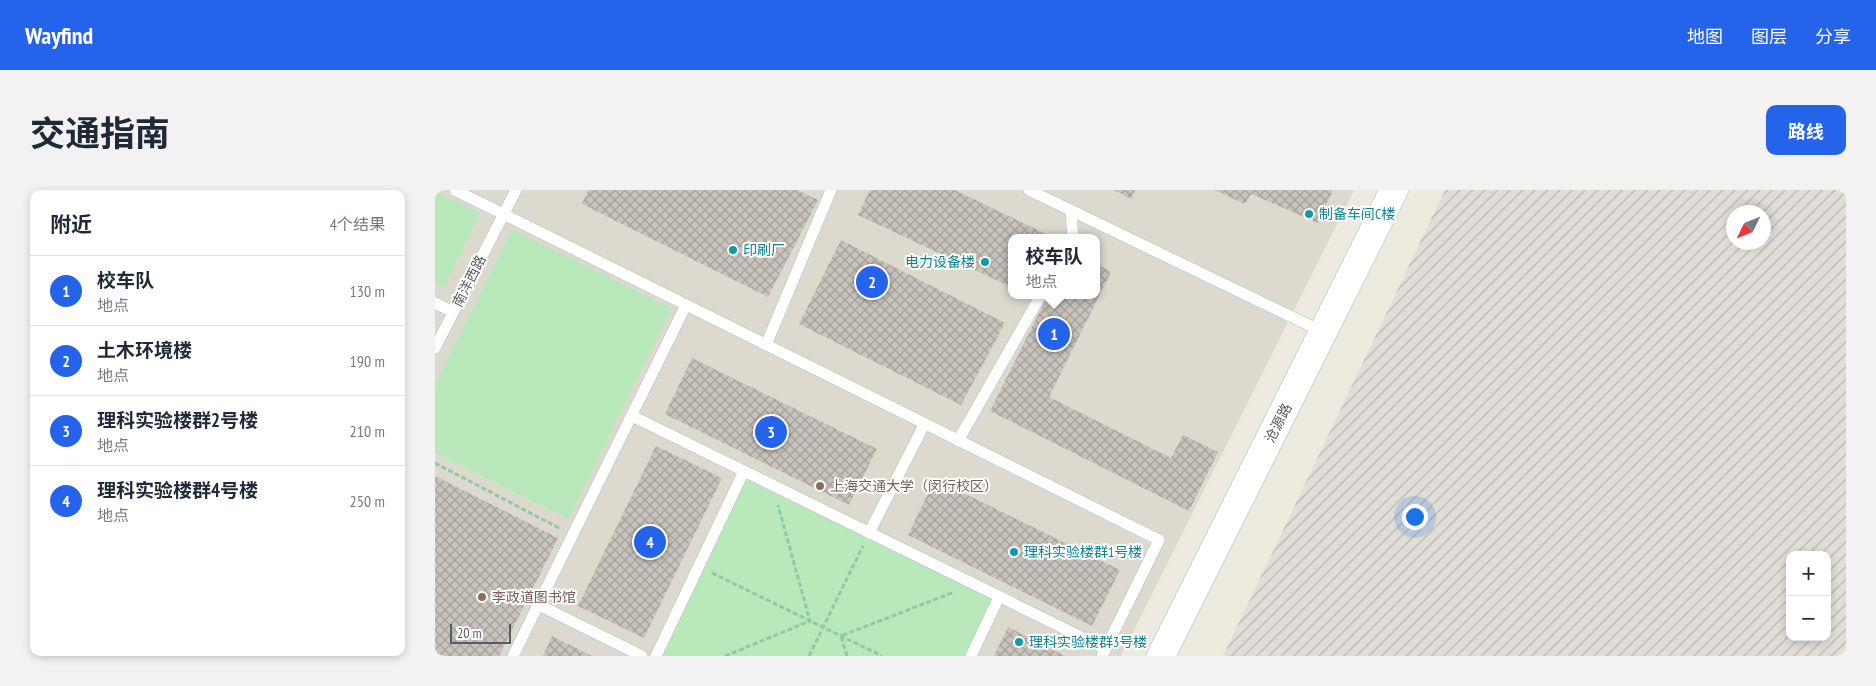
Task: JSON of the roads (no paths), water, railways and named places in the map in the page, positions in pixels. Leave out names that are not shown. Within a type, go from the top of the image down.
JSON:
[{"type":"street","name":"沧源路","points":[[1161,656],[1394,190]]},
{"type":"lane","points":[[455,190],[924,425],[1159,540],[1104,652],[999,596],[631,416]]},
{"type":"lane","name":"南洋西路","points":[[435,348],[516,190]]},
{"type":"lane","points":[[766,345],[831,190]]},
{"type":"lane","points":[[1029,190],[1323,332]]},
{"type":"lane","points":[[1071,211],[1073,234]]},
{"type":"lane","points":[[958,441],[1039,299]]},
{"type":"lane","points":[[435,303],[453,312]]},
{"type":"lane","points":[[513,656],[686,305]]},
{"type":"lane","points":[[869,532],[924,425]]},
{"type":"lane","points":[[656,656],[744,471]]},
{"type":"lane","points":[[971,656],[999,596]]},
{"type":"lane","points":[[539,605],[642,656]]},
{"type":"place","name":"制备车间C楼","points":[[1309,214]]},
{"type":"place","name":"印刷厂","points":[[733,250]]},
{"type":"place","name":"电力设备楼","points":[[985,262]]},
{"type":"place","name":"土木环境楼","points":[[872,282]]},
{"type":"place","name":"校车队","points":[[1054,334]]},
{"type":"place","name":"理科实验楼群2号楼","points":[[771,432]]},
{"type":"place","name":"上海交通大学（闵行校区）","points":[[820,486]]},
{"type":"place","name":"理科实验楼群4号楼","points":[[650,542]]},
{"type":"place","name":"理科实验楼群1号楼","points":[[1014,552]]},
{"type":"place","name":"李政道图书馆","points":[[482,597]]},
{"type":"place","name":"理科实验楼群3号楼","points":[[1019,642]]}]
